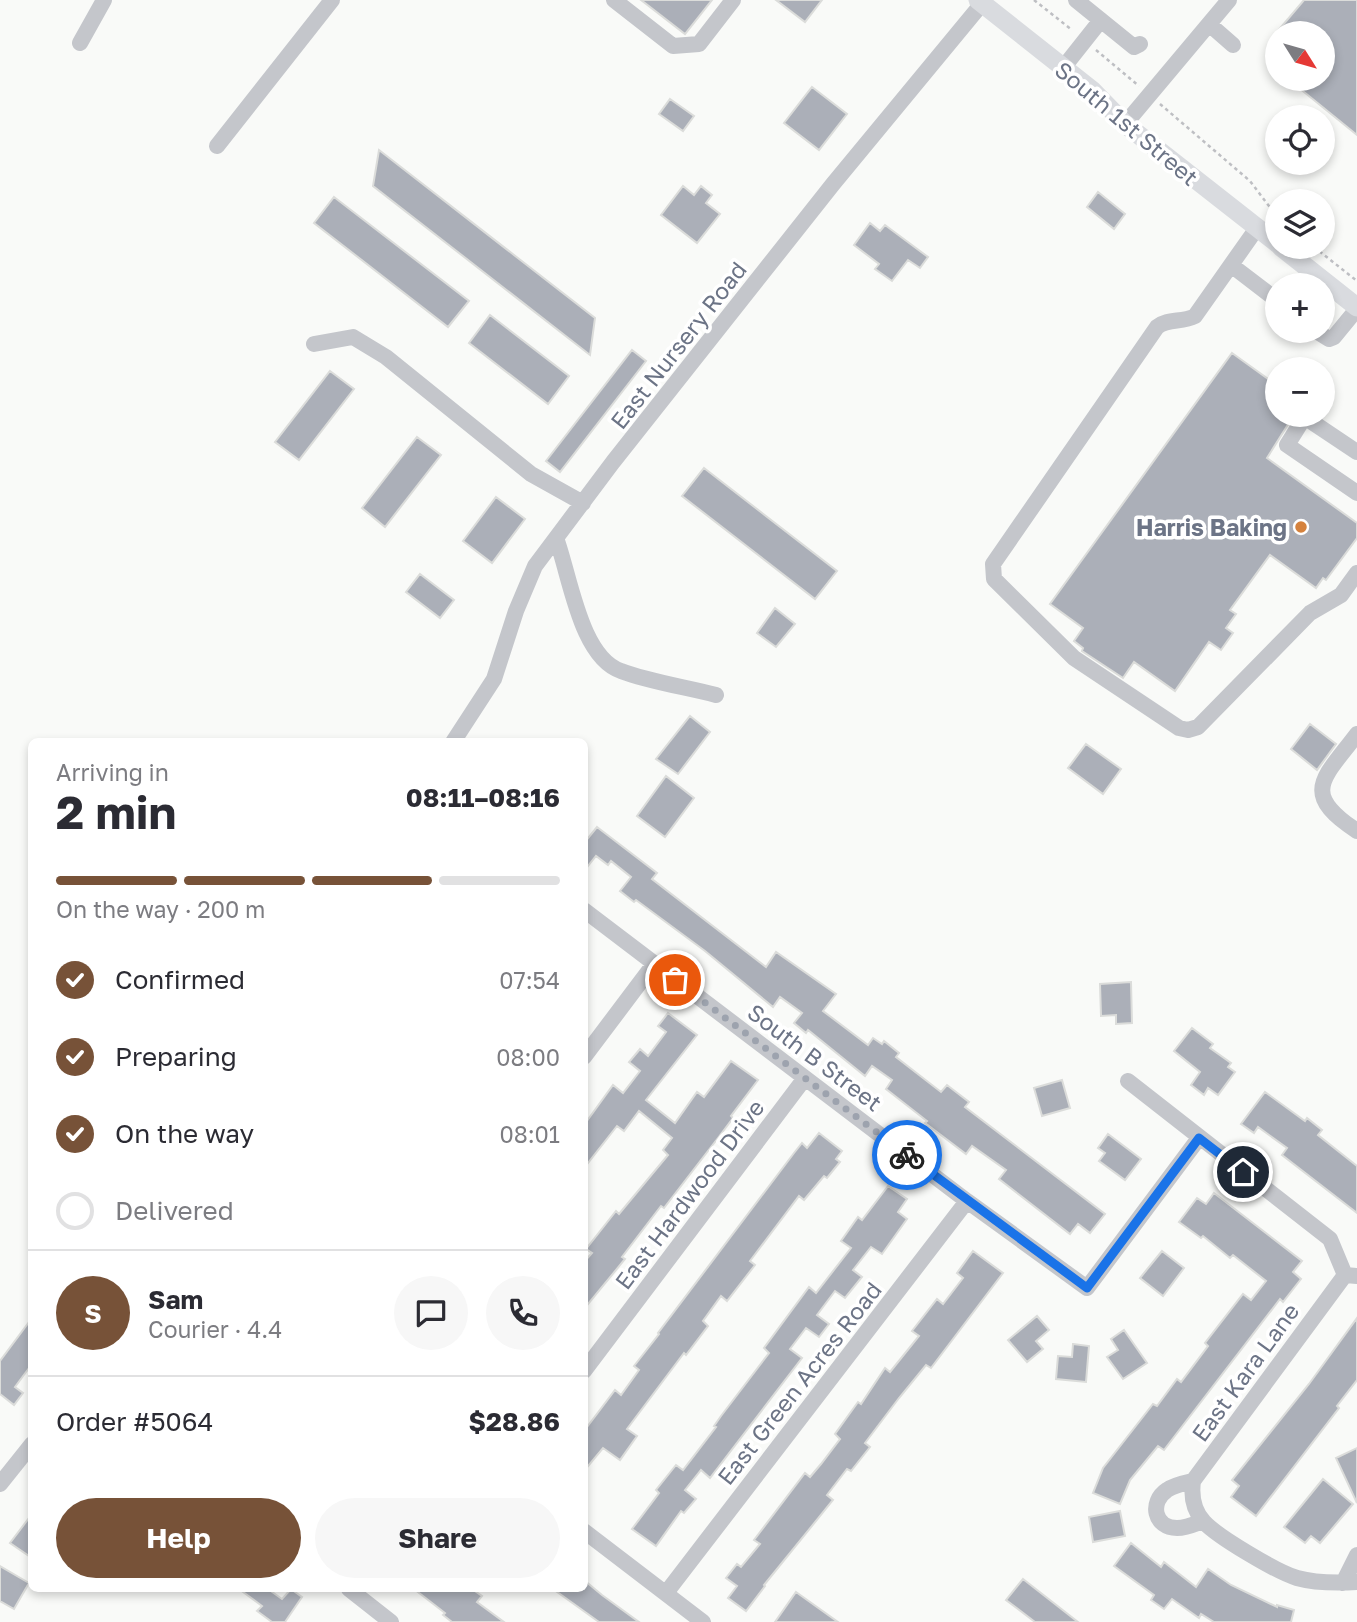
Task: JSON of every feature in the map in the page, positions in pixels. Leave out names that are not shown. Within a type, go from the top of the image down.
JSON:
[{"type":"main road","name":"South 1st Street","points":[[982,1],[1093,91],[1125,124],[1265,234]]},
{"type":"main road","name":"South 1st Street","points":[[1296,259],[1357,308]]},
{"type":"street","points":[[80,43],[104,0]]},
{"type":"street","points":[[217,146],[332,0]]},
{"type":"street","points":[[614,0],[673,46],[699,44],[733,0]]},
{"type":"street","points":[[1076,0],[1134,47],[1140,44]]},
{"type":"street","points":[[1125,124],[1229,0]]},
{"type":"street","name":"East Nursery Road","points":[[456,738],[494,679],[516,611],[536,566],[832,184],[982,1]]},
{"type":"street","points":[[1063,68],[1101,20]]},
{"type":"street","points":[[1209,24],[1233,45]]},
{"type":"street","points":[[1257,228],[1195,316],[1181,322],[1164,321],[1157,327],[993,564],[993,579],[1074,658],[1179,728],[1188,730],[1198,727],[1310,613],[1340,596],[1357,573]]},
{"type":"street","points":[[1231,265],[1265,291]]},
{"type":"street","points":[[1335,336],[1357,308]]},
{"type":"street","points":[[314,344],[353,337],[375,350],[531,474],[583,503]]},
{"type":"street","points":[[1357,452],[1309,420],[1302,421],[1287,444],[1357,493]]},
{"type":"street","points":[[556,538],[583,624],[605,661],[619,671],[716,695]]},
{"type":"street","points":[[1357,734],[1321,783],[1322,795],[1328,807],[1357,831]]},
{"type":"street","name":"South B Street","points":[[588,913],[1087,1288],[1199,1138]]},
{"type":"street","points":[[588,1052],[654,964]]},
{"type":"street","name":"East Hardwood Drive","points":[[588,1366],[805,1078]]},
{"type":"street","points":[[1128,1081],[1331,1239],[1351,1275]]},
{"type":"street","name":"East Green Acres Road","points":[[666,1593],[967,1200]]},
{"type":"street","name":"East Kara Lane","points":[[1193,1481],[1351,1275]]},
{"type":"street","points":[[0,1484],[28,1449]]},
{"type":"street","points":[[1203,1521],[1173,1528],[1164,1525],[1156,1517],[1158,1499],[1166,1490],[1193,1481],[1191,1500],[1203,1521],[1253,1556],[1297,1578],[1350,1583],[1357,1555]]},
{"type":"street","points":[[588,1534],[703,1622]]},
{"type":"street","points":[[353,1592],[391,1622]]},
{"type":"path","points":[[1034,0],[1077,34]]},
{"type":"path","points":[[1091,47],[1141,88]]},
{"type":"path","points":[[1156,100],[1250,181],[1265,201]]},
{"type":"path","points":[[1329,259],[1357,281]]},
{"type":"building","points":[[641,0],[712,0],[685,34]]},
{"type":"building","points":[[776,0],[822,0],[805,22]]},
{"type":"building","points":[[1304,0],[1357,0],[1357,135],[1335,117],[1335,105],[1320,105],[1303,91],[1335,91],[1335,21],[1286,21]]},
{"type":"building","points":[[812,87],[847,114],[819,150],[784,123]]},
{"type":"building","points":[[670,99],[694,116],[683,131],[659,114]]},
{"type":"building","points":[[379,150],[595,318],[590,355],[373,186]]},
{"type":"building","points":[[683,186],[694,195],[701,186],[712,195],[706,203],[720,214],[697,243],[661,215]]},
{"type":"building","points":[[1098,192],[1125,214],[1114,229],[1087,207]]},
{"type":"building","points":[[334,197],[469,301],[448,327],[314,223]]},
{"type":"building","points":[[870,223],[880,231],[885,225],[928,257],[920,268],[908,260],[892,281],[875,269],[879,264],[854,245]]},
{"type":"building","points":[[490,315],[569,376],[548,404],[469,343]]},
{"type":"building","points":[[632,350],[646,361],[560,472],[546,461]]},
{"type":"building","points":[[1232,353],[1265,377],[1265,427],[1286,427],[1267,458],[1357,523],[1357,538],[1326,580],[1323,578],[1316,588],[1270,555],[1230,610],[1236,614],[1226,628],[1233,633],[1221,650],[1209,642],[1175,691],[1134,662],[1123,678],[1082,651],[1083,648],[1074,641],[1083,628],[1050,604]]},
{"type":"building","points":[[330,371],[354,389],[299,460],[275,442]]},
{"type":"building","points":[[417,437],[441,455],[385,527],[362,508]]},
{"type":"building","points":[[704,468],[837,571],[815,599],[682,496]]},
{"type":"building","points":[[496,497],[525,519],[492,563],[463,541]]},
{"type":"building","points":[[420,574],[454,600],[440,618],[406,592]]},
{"type":"building","points":[[775,608],[795,624],[776,647],[757,633]]},
{"type":"building","points":[[690,716],[710,732],[678,774],[656,759]]},
{"type":"building","points":[[1310,724],[1336,744],[1317,770],[1291,749]]},
{"type":"building","points":[[1086,744],[1121,769],[1103,794],[1068,768]]},
{"type":"building","points":[[666,776],[694,798],[665,837],[637,816]]},
{"type":"building","points":[[597,827],[657,873],[652,879],[766,967],[776,952],[836,994],[823,1011],[868,1045],[873,1038],[882,1044],[884,1041],[899,1053],[896,1057],[941,1092],[947,1085],[969,1102],[965,1107],[1105,1214],[1090,1233],[1078,1224],[1070,1234],[999,1179],[1006,1170],[972,1146],[966,1154],[925,1123],[927,1121],[886,1089],[892,1080],[872,1066],[865,1076],[808,1030],[806,1033],[794,1023],[802,1013],[780,997],[773,1007],[705,951],[620,891],[631,877],[611,861],[608,865],[596,856],[588,866],[588,838]]},
{"type":"building","points":[[1131,982],[1132,1023],[1116,1024],[1116,1015],[1101,1016],[1100,984]]},
{"type":"building","points":[[668,1013],[697,1035],[646,1100],[675,1123],[697,1092],[704,1097],[731,1061],[758,1080],[718,1138],[664,1208],[661,1206],[622,1257],[625,1259],[588,1304],[588,1258],[592,1253],[588,1246],[616,1211],[619,1214],[668,1155],[663,1150],[672,1138],[639,1111],[624,1131],[617,1126],[588,1163],[588,1119],[613,1085],[623,1093],[640,1071],[629,1062],[640,1049],[648,1056],[666,1032],[658,1026]]},
{"type":"building","points":[[1192,1028],[1213,1044],[1210,1048],[1231,1063],[1228,1067],[1235,1072],[1218,1095],[1208,1088],[1204,1095],[1191,1085],[1200,1072],[1174,1051]]},
{"type":"building","points":[[1062,1080],[1070,1108],[1042,1116],[1034,1088]]},
{"type":"building","points":[[1265,1092],[1322,1130],[1318,1135],[1357,1166],[1357,1213],[1282,1155],[1287,1148],[1258,1127],[1254,1133],[1241,1124]]},
{"type":"building","points":[[819,1133],[842,1151],[836,1159],[840,1162],[804,1200],[799,1196],[750,1261],[755,1265],[727,1301],[721,1296],[703,1321],[708,1326],[686,1355],[684,1353],[627,1429],[637,1436],[620,1460],[603,1448],[588,1466],[588,1426],[615,1390],[621,1395],[639,1370],[634,1366],[794,1153],[802,1143],[807,1148]]},
{"type":"building","points":[[1108,1134],[1141,1159],[1125,1180],[1099,1161],[1105,1153],[1098,1148]]},
{"type":"building","points":[[888,1186],[907,1199],[898,1212],[907,1219],[882,1254],[871,1247],[853,1270],[862,1277],[845,1298],[835,1291],[817,1315],[829,1324],[819,1337],[806,1328],[790,1349],[802,1358],[710,1478],[701,1470],[685,1490],[696,1499],[684,1513],[681,1511],[656,1546],[632,1529],[659,1493],[656,1490],[676,1465],[683,1470],[716,1427],[714,1426],[721,1416],[769,1353],[764,1348],[809,1287],[816,1293],[851,1248],[841,1241],[858,1217],[862,1220]]},
{"type":"building","points":[[1214,1193],[1302,1261],[1293,1272],[1301,1279],[1283,1302],[1280,1299],[1164,1450],[1158,1446],[1130,1480],[1120,1504],[1093,1493],[1103,1468],[1153,1404],[1157,1406],[1177,1379],[1181,1382],[1208,1346],[1205,1343],[1243,1294],[1251,1300],[1266,1281],[1233,1255],[1230,1258],[1203,1236],[1201,1238],[1179,1222],[1197,1198],[1206,1204]]},
{"type":"building","points":[[973,1251],[1003,1273],[931,1368],[926,1365],[899,1398],[865,1443],[870,1447],[851,1471],[847,1469],[827,1495],[833,1500],[746,1611],[728,1598],[737,1586],[726,1578],[737,1564],[741,1567],[760,1544],[754,1540],[805,1473],[810,1477],[840,1439],[835,1434],[858,1402],[861,1404],[885,1368],[890,1372],[919,1336],[912,1331],[937,1299],[943,1304],[963,1278],[957,1273]]},
{"type":"building","points":[[1162,1251],[1184,1268],[1163,1296],[1140,1278]]},
{"type":"building","points":[[1037,1316],[1049,1330],[1036,1341],[1043,1349],[1027,1362],[1008,1340]]},
{"type":"building","points":[[1357,1318],[1357,1380],[1337,1406],[1339,1408],[1256,1516],[1231,1497],[1239,1486],[1232,1480],[1309,1384]]},
{"type":"building","points":[[28,1323],[28,1369],[15,1387],[23,1393],[14,1405],[0,1394],[0,1361]]},
{"type":"building","points":[[1124,1330],[1147,1363],[1123,1379],[1107,1357],[1118,1350],[1111,1339]]},
{"type":"building","points":[[1073,1344],[1089,1346],[1086,1382],[1056,1379],[1058,1356],[1072,1357]]},
{"type":"building","points":[[1357,1448],[1357,1503],[1336,1458]]},
{"type":"building","points":[[1323,1479],[1353,1504],[1320,1543],[1311,1536],[1305,1543],[1284,1527]]},
{"type":"building","points":[[1120,1511],[1125,1536],[1093,1542],[1089,1517]]},
{"type":"building","points":[[28,1519],[28,1555],[10,1543]]},
{"type":"building","points":[[1131,1543],[1161,1567],[1164,1562],[1196,1587],[1208,1569],[1231,1585],[1277,1607],[1294,1610],[1291,1622],[1214,1622],[1201,1614],[1199,1618],[1172,1599],[1164,1609],[1151,1600],[1154,1595],[1114,1566]]},
{"type":"building","points":[[0,1566],[28,1585],[14,1609],[0,1601]]},
{"type":"building","points":[[1023,1579],[1078,1622],[1035,1622],[1006,1600]]},
{"type":"building","points":[[588,1583],[639,1622],[599,1622],[557,1592],[588,1592]]},
{"type":"building","points":[[243,1592],[272,1592],[282,1599],[288,1592],[295,1592],[302,1597],[285,1622],[272,1622],[257,1611],[262,1606]]},
{"type":"building","points":[[418,1592],[476,1592],[482,1596],[477,1602],[504,1622],[452,1622],[443,1615],[445,1613]]},
{"type":"building","points":[[796,1592],[838,1622],[775,1622]]},
{"type":"way so far","points":[[675,980],[907,1155]]},
{"type":"place","name":"Harris Baking","points":[[1301,527]]},
{"type":"route","points":[[907,1155],[1087,1288],[1199,1138],[1243,1172]]}]
